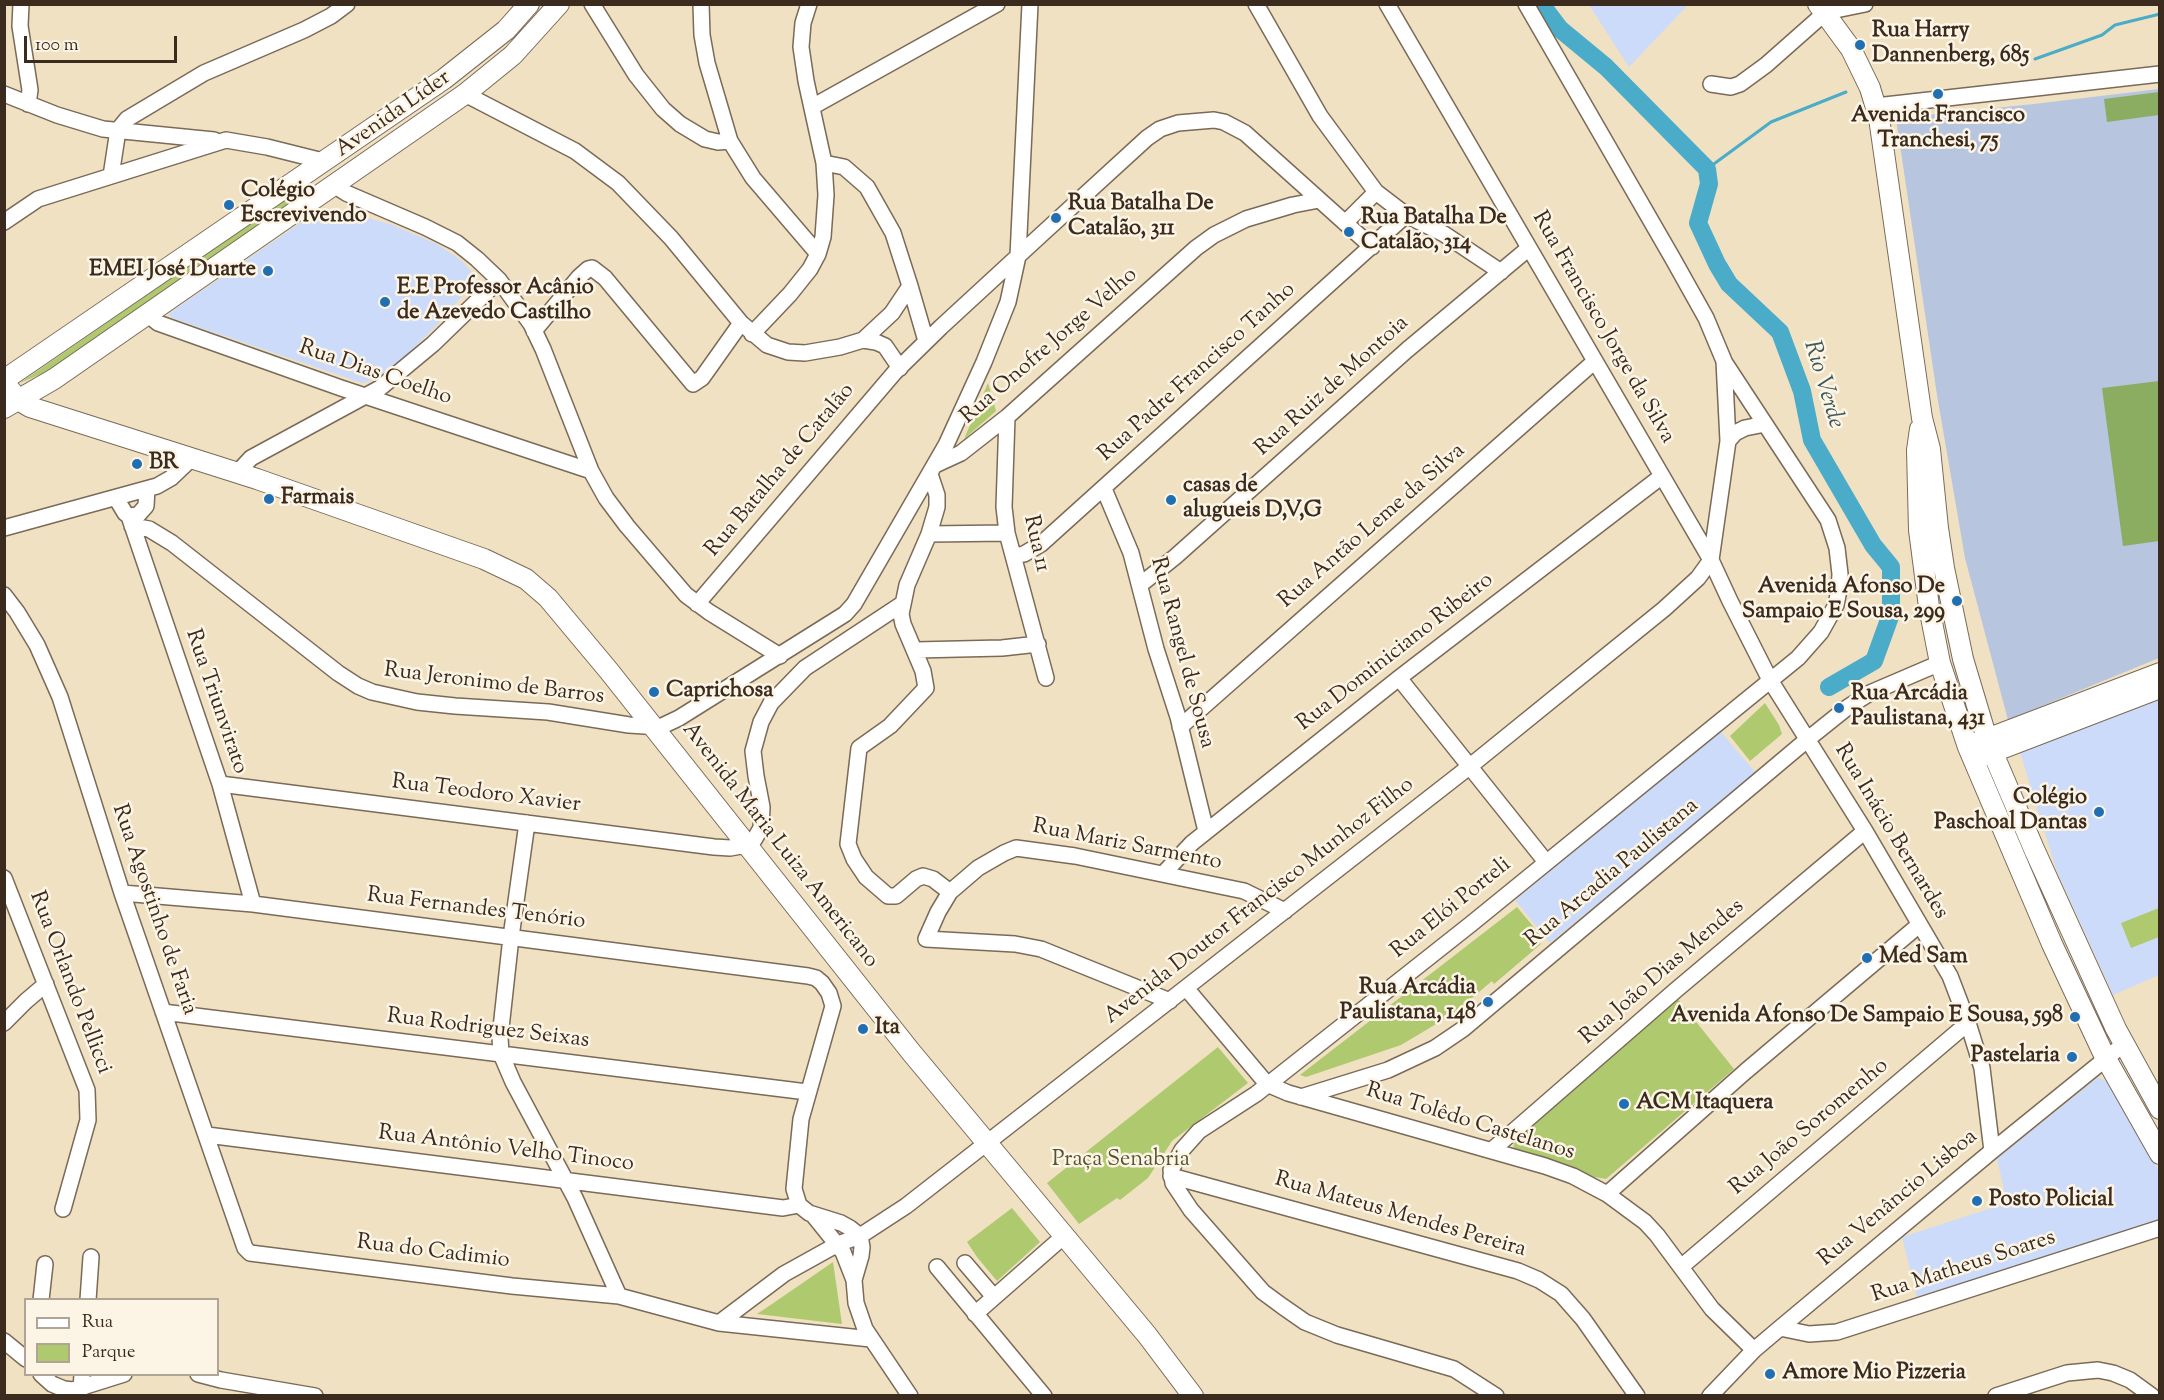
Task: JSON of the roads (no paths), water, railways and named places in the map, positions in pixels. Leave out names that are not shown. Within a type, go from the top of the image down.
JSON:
[{"type":"main road","name":"Avenida Líder","points":[[4,382],[417,98],[506,30],[529,4]]},
{"type":"main road","name":"Avenida Líder","points":[[12,404],[54,379],[465,94],[513,55],[559,4]]},
{"type":"main road","points":[[1822,8],[1851,49],[1870,88],[1879,118],[1922,418],[1917,450],[1928,529],[1989,745],[2124,1044],[2160,1109]]},
{"type":"main road","points":[[335,186],[333,174],[340,161],[404,114],[417,98]]},
{"type":"main road","points":[[4,382],[12,404]]},
{"type":"main road","name":"Avenida Maria Luiza Americano","points":[[12,404],[30,407],[237,473],[484,559],[526,579],[548,598],[653,726],[986,1144],[1147,1335],[1193,1395]]},
{"type":"main road","points":[[1928,529],[1929,607],[1940,663],[1970,753],[2052,944],[2105,1057],[2160,1154]]},
{"type":"main road","points":[[1970,753],[2160,673]]},
{"type":"main road","points":[[1989,745],[2160,688]]},
{"type":"street","points":[[21,4],[20,26],[29,83],[28,104]]},
{"type":"street","points":[[111,176],[118,130],[128,118],[177,88],[232,60],[303,30],[331,16],[347,4]]},
{"type":"street","points":[[592,4],[636,75],[663,109],[680,124],[705,140],[730,141]]},
{"type":"street","points":[[701,4],[702,35],[707,63],[730,141],[753,178],[818,254]]},
{"type":"street","points":[[534,332],[579,276],[592,268],[605,278],[693,384],[702,378],[746,329],[790,294],[810,269],[818,254],[825,222],[824,163],[801,47],[803,23],[810,4]]},
{"type":"street","points":[[812,107],[997,4]]},
{"type":"street","points":[[653,726],[660,727],[679,718],[780,656],[849,609],[933,470],[961,414],[997,331],[1008,302],[1018,256],[1030,4]]},
{"type":"street","points":[[1256,4],[1326,125],[1376,192],[1406,215],[1444,234],[1501,272]]},
{"type":"street","name":"Rua Francisco Jorge da Silva","points":[[1387,4],[1712,560],[1770,680]]},
{"type":"street","points":[[1526,4],[1674,260],[1706,318],[1724,361],[1728,441],[1712,560]]},
{"type":"street","points":[[1711,84],[1731,87],[1750,78],[1822,8],[1865,4]]},
{"type":"street","points":[[1875,106],[2160,74]]},
{"type":"street","points":[[4,94],[79,123],[193,139],[226,140],[323,161]]},
{"type":"street","points":[[465,94],[575,151],[618,183],[671,238],[746,329],[767,345],[788,352],[805,353],[840,347],[863,340],[876,342],[885,346],[900,368]]},
{"type":"street","name":"Rua Batalha de Catalão","points":[[697,604],[862,409],[926,341],[1147,138],[1160,129],[1178,123],[1214,120],[1224,122],[1245,133],[1372,247]]},
{"type":"street","points":[[4,222],[38,200],[226,140]]},
{"type":"street","points":[[824,163],[844,167],[867,187],[894,233],[926,341]]},
{"type":"street","points":[[335,186],[449,239],[477,259],[499,280],[521,309],[534,332],[591,471],[606,498],[674,582],[697,604],[780,656]]},
{"type":"street","points":[[1345,223],[1376,192]]},
{"type":"street","name":"Rua Onofre Jorge Velho","points":[[933,470],[961,453],[1007,417],[1214,235],[1246,219],[1319,200]]},
{"type":"street","name":"Rua Padre Francisco Tanho","points":[[1014,556],[1024,554],[1041,544],[1406,215]]},
{"type":"street","name":"Rua Ruiz de Montoia","points":[[1140,585],[1175,557],[1407,350],[1529,248]]},
{"type":"street","points":[[237,473],[251,458],[368,396],[433,344],[499,280]]},
{"type":"street","points":[[863,340],[892,313],[910,286]]},
{"type":"street","name":"Rua Dias Coelho","points":[[147,314],[158,323],[591,471]]},
{"type":"street","name":"Rua Antão Leme da Silva","points":[[1180,727],[1595,361]]},
{"type":"street","name":"Rua Elói Porteli","points":[[1171,1176],[1175,1161],[1190,1139],[1245,1102],[1462,931],[1798,658],[1821,632],[1836,605],[1840,574],[1837,548],[1828,520],[1724,361]]},
{"type":"street","name":"Rua 11","points":[[1007,417],[1004,507],[1007,533],[1046,678]]},
{"type":"street","points":[[1728,441],[1735,433],[1745,428],[1766,424]]},
{"type":"street","points":[[4,528],[147,489],[171,478],[192,458]]},
{"type":"street","points":[[933,470],[938,495],[937,507],[902,604],[903,624],[916,650],[926,688],[890,726],[859,748],[848,844],[854,859],[866,877],[888,896],[896,896],[923,876],[933,879],[951,892]]},
{"type":"street","name":"Rua Dominiciano Ribeiro","points":[[1163,874],[1184,850],[1206,831],[1399,678],[1662,476]]},
{"type":"street","points":[[131,521],[144,510],[148,502],[147,489]]},
{"type":"street","name":"Rua Rangel de Sousa","points":[[1104,489],[1123,533],[1140,585],[1153,638],[1180,727],[1206,831]]},
{"type":"street","name":"Rua Triunvirato","points":[[116,498],[131,521],[220,784],[254,904]]},
{"type":"street","name":"Rua Jeronimo de Barros","points":[[131,521],[165,538],[338,673],[372,692],[426,703],[548,712],[629,725],[653,726]]},
{"type":"street","points":[[929,534],[1007,533]]},
{"type":"street","name":"Avenida Doutor Francisco Munhoz Filho","points":[[719,1323],[784,1274],[838,1244],[860,1236],[898,1211],[986,1144],[1469,767],[1664,609],[1698,578],[1712,560]]},
{"type":"street","name":"Rua Agostinho de Faria","points":[[4,595],[18,612],[37,645],[60,697],[122,893],[245,1248]]},
{"type":"street","points":[[747,845],[754,840],[761,828],[761,799],[753,751],[761,722],[771,703],[805,668],[902,604]]},
{"type":"street","points":[[916,650],[1002,648],[1038,644]]},
{"type":"street","name":"Rua Arcadia Paulistana","points":[[1301,1097],[1388,1070],[1435,1048],[1463,1029],[1808,739],[1870,693],[1940,663]]},
{"type":"street","points":[[1399,678],[1546,862]]},
{"type":"street","name":"Rua Inácio Bernardes","points":[[1770,680],[1865,831],[1950,976],[1982,1068],[1992,1150]]},
{"type":"street","name":"Rua Teodoro Xavier","points":[[220,784],[714,847],[747,845]]},
{"type":"street","points":[[527,823],[511,937],[500,1037],[501,1054],[513,1082],[575,1198],[619,1296]]},
{"type":"street","name":"Rua João Dias Mendes","points":[[1492,1150],[1676,990],[1865,831]]},
{"type":"street","name":"Rua Mariz Sarmento","points":[[1170,1001],[1041,949],[1015,944],[926,939],[951,892],[978,868],[1016,848],[1075,856],[1244,891],[1285,911]]},
{"type":"street","name":"Rua Orlando Pellicci","points":[[6,884],[84,1081],[88,1120],[63,1209]]},
{"type":"street","name":"Rua Fernandes Tenório","points":[[122,893],[254,904],[808,975],[822,983],[829,993],[833,1006],[807,1092]]},
{"type":"street","points":[[1607,1194],[1746,1071],[1919,925]]},
{"type":"street","points":[[4,1023],[46,984]]},
{"type":"street","name":"Rua Tolêdo Castelanos","points":[[1186,988],[1267,1084],[1301,1097],[1492,1150],[1573,1176],[1607,1194],[1645,1222],[1712,1309],[1754,1350]]},
{"type":"street","name":"Rua Rodriguez Seixas","points":[[164,1012],[807,1092]]},
{"type":"street","name":"Rua João Soromenho","points":[[1681,1267],[1968,1023]]},
{"type":"street","name":"Rua Venâncio Lisboa","points":[[1710,1395],[1754,1350],[1992,1150],[2124,1044]]},
{"type":"street","points":[[807,1092],[799,1137],[794,1189],[799,1204],[814,1216],[838,1244],[854,1280],[859,1314],[871,1339],[910,1395]]},
{"type":"street","name":"Rua Antônio Velho Tinoco","points":[[207,1135],[783,1208],[791,1208],[799,1204]]},
{"type":"street","points":[[1171,1176],[1176,1189],[1191,1210],[1263,1292],[1305,1322],[1337,1335],[1454,1369],[1497,1395]]},
{"type":"street","name":"Rua Mateus Mendes Pereira","points":[[1171,1176],[1507,1268],[1539,1280],[1561,1294],[1637,1395]]},
{"type":"street","points":[[814,1216],[841,1223],[860,1236],[861,1256],[854,1280]]},
{"type":"street","name":"Rua Matheus Soares","points":[[1780,1328],[1809,1334],[1837,1332],[2160,1228]]},
{"type":"street","points":[[975,1314],[1064,1236]]},
{"type":"street","name":"Rua do Cadimio","points":[[245,1248],[253,1255],[512,1286],[619,1296],[719,1323],[871,1339]]},
{"type":"street","points":[[88,1298],[91,1257]]},
{"type":"street","points":[[965,1263],[994,1296]]},
{"type":"street","points":[[41,1298],[45,1264]]},
{"type":"street","points":[[937,1267],[1044,1395]]},
{"type":"street","points":[[4,1341],[24,1357]]},
{"type":"street","points":[[1996,1395],[2067,1373],[2098,1370],[2130,1380],[2152,1395]]},
{"type":"street","points":[[43,1376],[52,1384],[64,1389],[81,1382],[113,1376]]},
{"type":"street","points":[[206,1376],[315,1395]]},
{"type":"waterway","name":"Rio Verde","points":[[1541,4],[1560,29],[1606,67],[1707,169],[1709,184],[1698,223],[1729,284],[1780,332],[1802,391],[1812,440],[1873,545],[1891,567],[1891,614],[1874,661],[1829,687]]},
{"type":"waterway","points":[[2035,59],[2102,35],[2115,25],[2160,14]]},
{"type":"waterway","points":[[1707,169],[1771,122],[1846,92]]},
{"type":"place","name":"Rua Harry Dannenberg, 685","points":[[1860,45]]},
{"type":"place","name":"Avenida Francisco Tranchesi, 75","points":[[1938,94]]},
{"type":"place","name":"Colégio Escrevivendo","points":[[229,205]]},
{"type":"place","name":"Rua Batalha De Catalão, 311","points":[[1056,218]]},
{"type":"place","name":"Rua Batalha De Catalão, 314","points":[[1349,232]]},
{"type":"place","name":"EMEI José Duarte","points":[[268,271]]},
{"type":"place","name":"E.E Professor Acânio de Azevedo Castilho","points":[[385,302]]},
{"type":"place","name":"BR","points":[[137,464]]},
{"type":"place","name":"Farmais","points":[[269,499]]},
{"type":"place","name":"casas de alugueis D,V,G","points":[[1171,500]]},
{"type":"place","name":"Avenida Afonso De Sampaio E Sousa, 299","points":[[1957,601]]},
{"type":"place","name":"Caprichosa","points":[[654,692]]},
{"type":"place","name":"Rua Arcádia Paulistana, 431","points":[[1839,708]]},
{"type":"place","name":"Colégio Paschoal Dantas","points":[[2099,812]]},
{"type":"place","name":"Med Sam","points":[[1867,958]]},
{"type":"place","name":"Rua Arcádia Paulistana, 148","points":[[1488,1002]]},
{"type":"place","name":"Avenida Afonso De Sampaio E Sousa, 598","points":[[2075,1017]]},
{"type":"place","name":"Ita","points":[[863,1029]]},
{"type":"place","name":"Pastelaria","points":[[2072,1057]]},
{"type":"place","name":"ACM Itaquera","points":[[1624,1104]]},
{"type":"place","name":"Posto Policial","points":[[1977,1201]]},
{"type":"place","name":"Amore Mio Pizzeria","points":[[1770,1374]]},
{"type":"park label","name":"Praça Senabria","points":[[1121,1161]]}]
